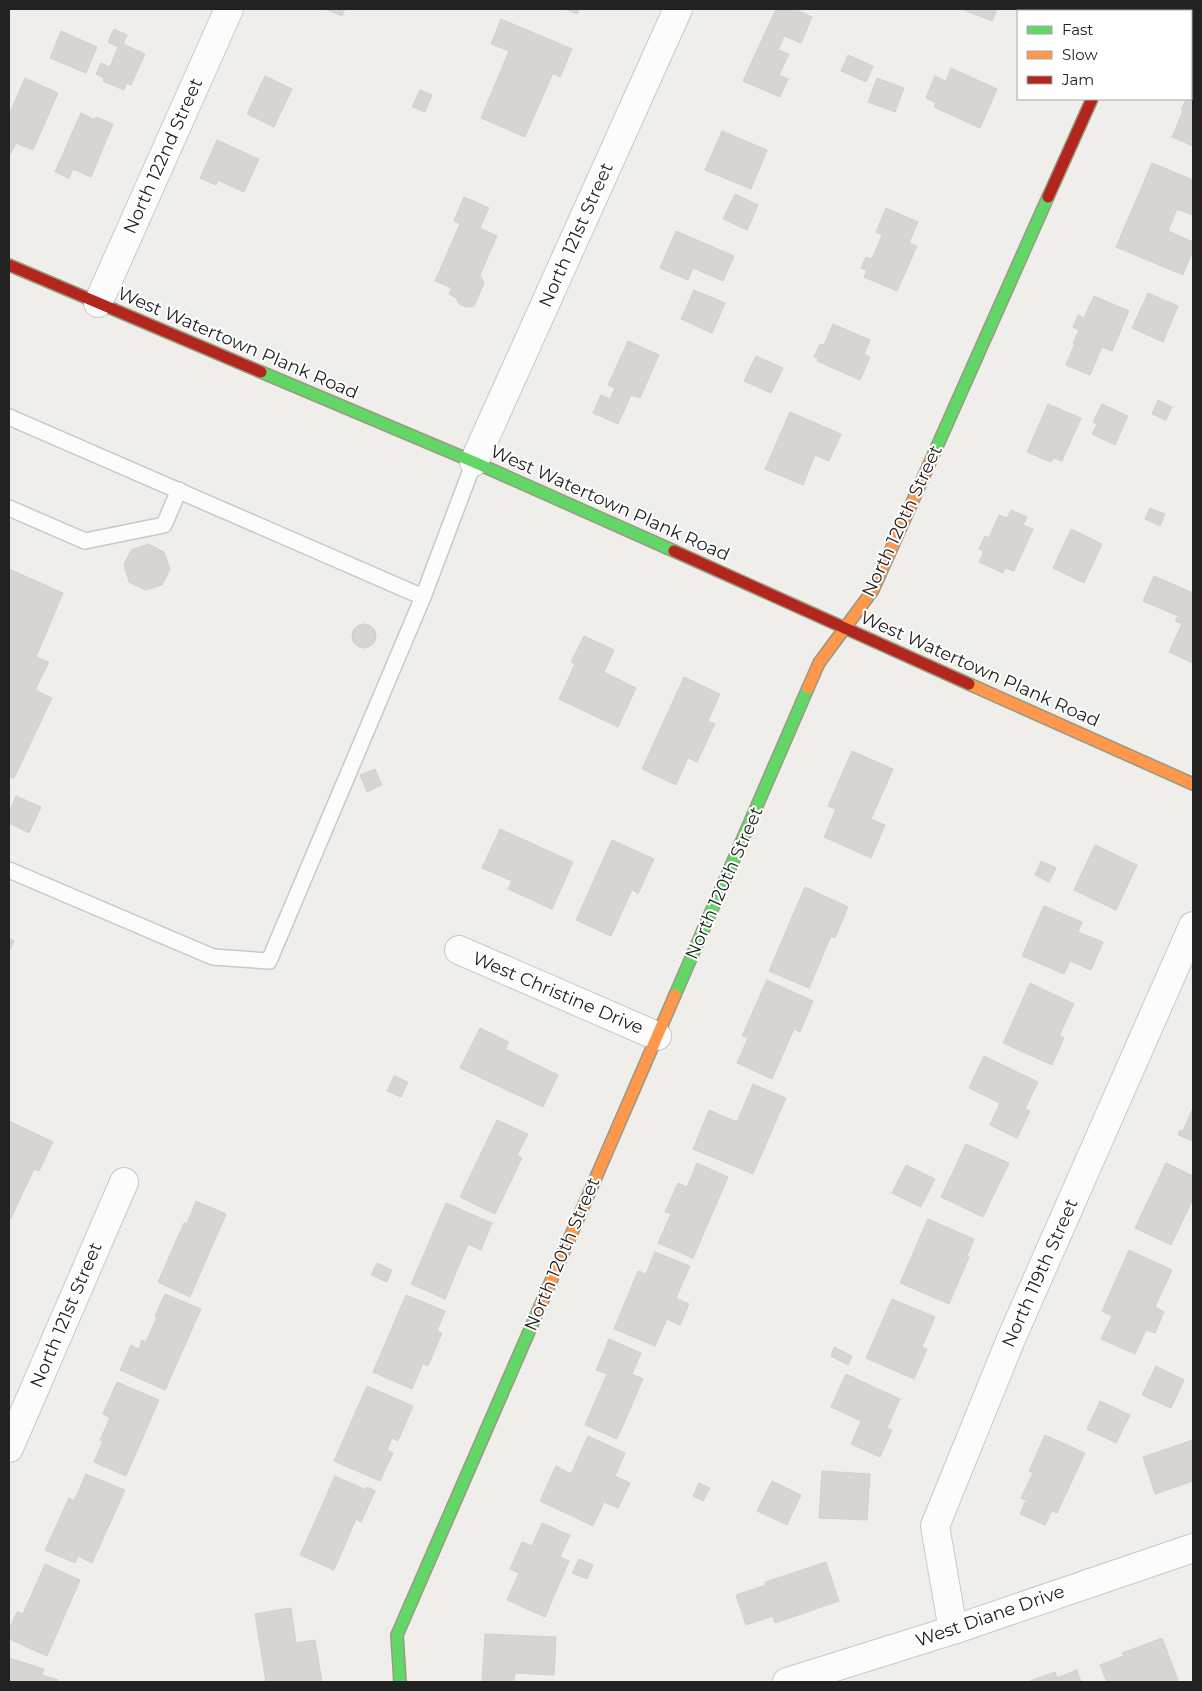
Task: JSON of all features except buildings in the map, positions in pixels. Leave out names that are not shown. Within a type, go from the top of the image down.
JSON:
[{"type":"street","name":"North 122nd Street","points":[[98,303],[229,9]]},
{"type":"street","name":"North 121st Street","points":[[474,462],[678,9]]},
{"type":"street","name":"North 120th Street","points":[[400,1682],[397,1634],[819,663],[872,590],[1092,100]]},
{"type":"street","name":"West Watertown Plank Road","points":[[9,265],[474,462],[1193,784]]},
{"type":"street","name":"North 119th Street","points":[[953,1630],[936,1526],[1011,1338],[1193,926]]},
{"type":"street","name":"West Christine Drive","points":[[459,950],[657,1036]]},
{"type":"street","name":"North 121st Street","points":[[9,1448],[124,1182]]},
{"type":"street","name":"West Diane Drive","points":[[787,1682],[953,1630],[1193,1548]]},
{"type":"lane","points":[[9,417],[423,597]]},
{"type":"lane","points":[[9,870],[213,957],[269,961],[423,597],[474,462]]},
{"type":"lane","points":[[9,508],[85,541],[164,525],[179,490]]},
{"type":"traffic: fast","points":[[931,460],[1048,197]]},
{"type":"traffic: fast","points":[[261,372],[474,462],[674,551]]},
{"type":"traffic: fast","points":[[675,995],[808,688]]},
{"type":"traffic: fast","points":[[400,1682],[397,1635],[538,1311]]},
{"type":"traffic: slow","points":[[808,688],[819,663],[873,590],[931,460]]},
{"type":"traffic: slow","points":[[969,684],[1193,784]]},
{"type":"traffic: slow","points":[[538,1311],[675,995]]},
{"type":"traffic: jam","points":[[1048,197],[1092,100]]},
{"type":"traffic: jam","points":[[9,265],[261,372]]},
{"type":"traffic: jam","points":[[674,551],[969,684]]}]
